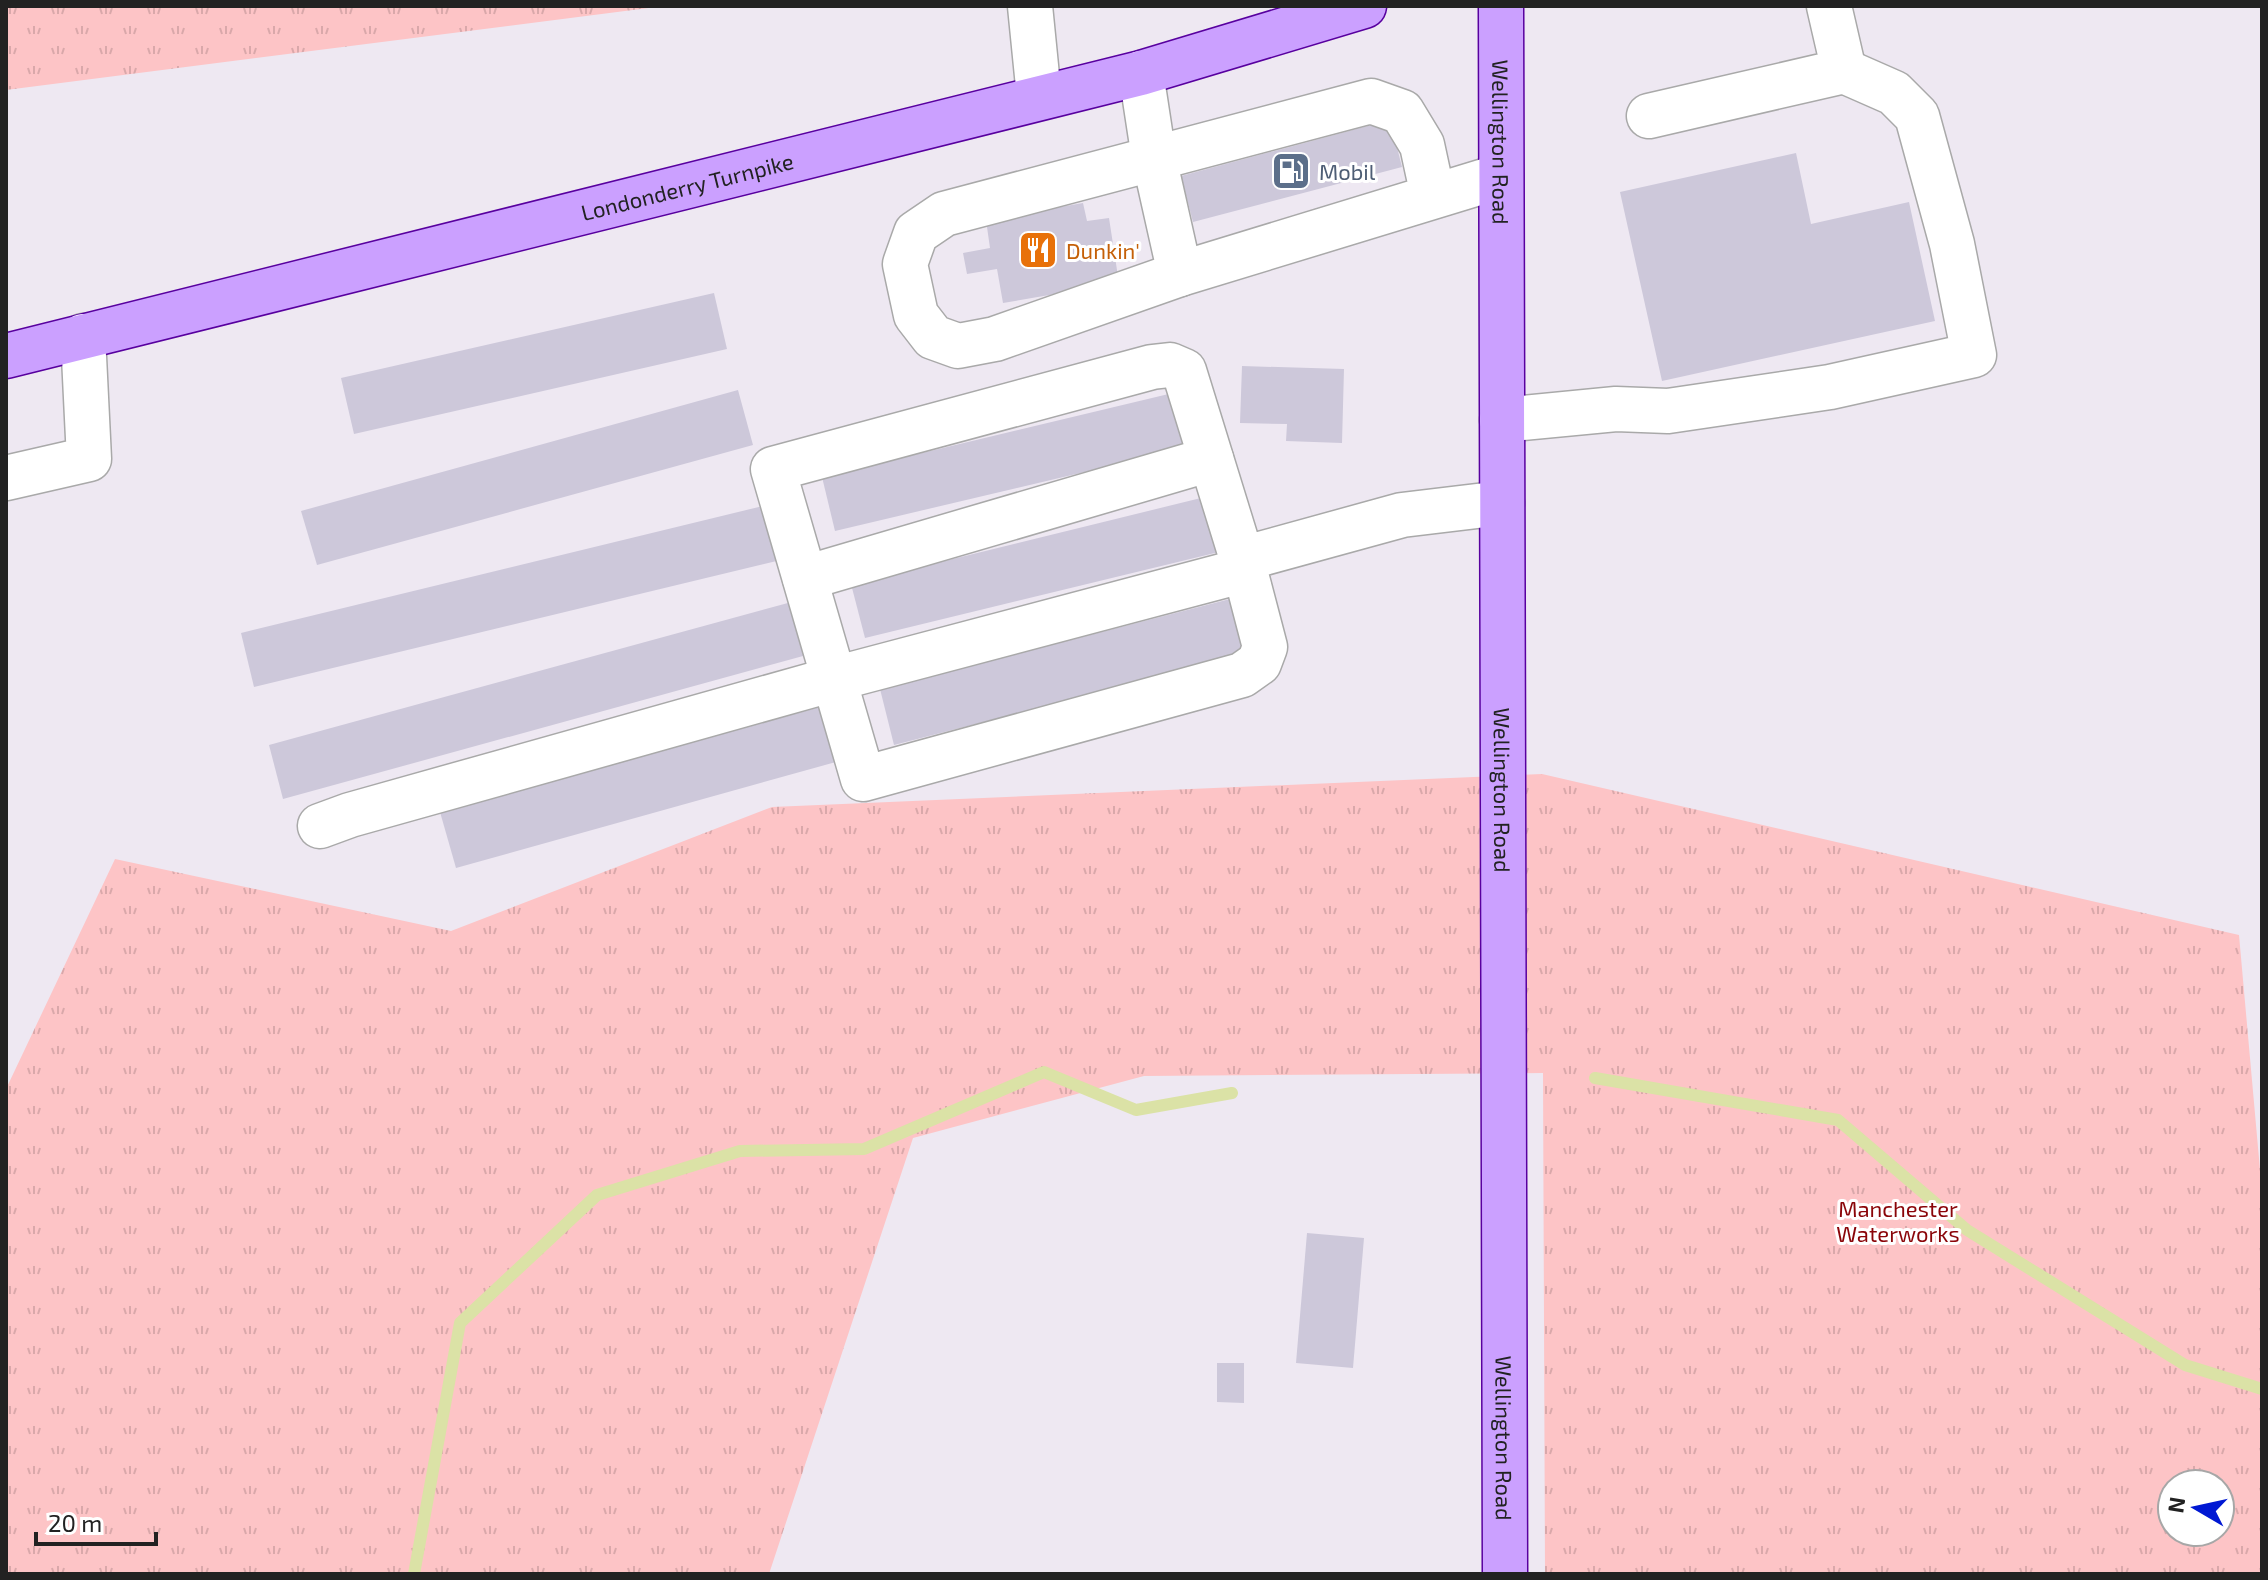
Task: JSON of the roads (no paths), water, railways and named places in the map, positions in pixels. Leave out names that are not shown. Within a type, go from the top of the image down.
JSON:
[{"type":"main road","name":"Londonderry Turnpike","points":[[6,356],[1141,73],[1364,6]]},
{"type":"main road","name":"Wellington Road","points":[[1501,6],[1505,1574]]},
{"type":"lane","points":[[1030,6],[1039,96]]},
{"type":"lane","points":[[1829,6],[1844,71]]},
{"type":"lane","points":[[1502,420],[1616,409],[1668,411],[1830,387],[1974,355],[1952,244],[1917,116],[1894,93],[1844,71],[1649,116]]},
{"type":"lane","points":[[1141,73],[1154,158],[1180,274]]},
{"type":"lane","points":[[1433,196],[1422,145],[1402,112],[1371,101],[944,214],[916,233],[905,264],[916,315],[933,337],[958,346],[995,339],[1180,274],[1501,176]]},
{"type":"lane","points":[[6,478],[89,459],[83,336]]},
{"type":"lane","points":[[1170,365],[1184,371],[1211,459],[1265,647],[1259,663],[1242,675],[863,779],[773,469],[1152,367],[1170,365]]},
{"type":"lane","points":[[805,578],[1211,459]]},
{"type":"lane","points":[[320,826],[1243,564],[1402,515],[1502,503]]},
{"type":"waterway","points":[[414,1574],[460,1323],[597,1195],[740,1151],[864,1149],[1044,1072],[1136,1110],[1232,1093]]},
{"type":"waterway","points":[[1595,1078],[1838,1120],[1967,1230],[2185,1365],[2262,1389]]},
{"type":"place","name":"Mobil","points":[[1291,171]]},
{"type":"place","name":"Dunkin'","points":[[1038,250]]},
{"type":"park label","name":"Manchester Waterworks","points":[[1898,1220]]}]
